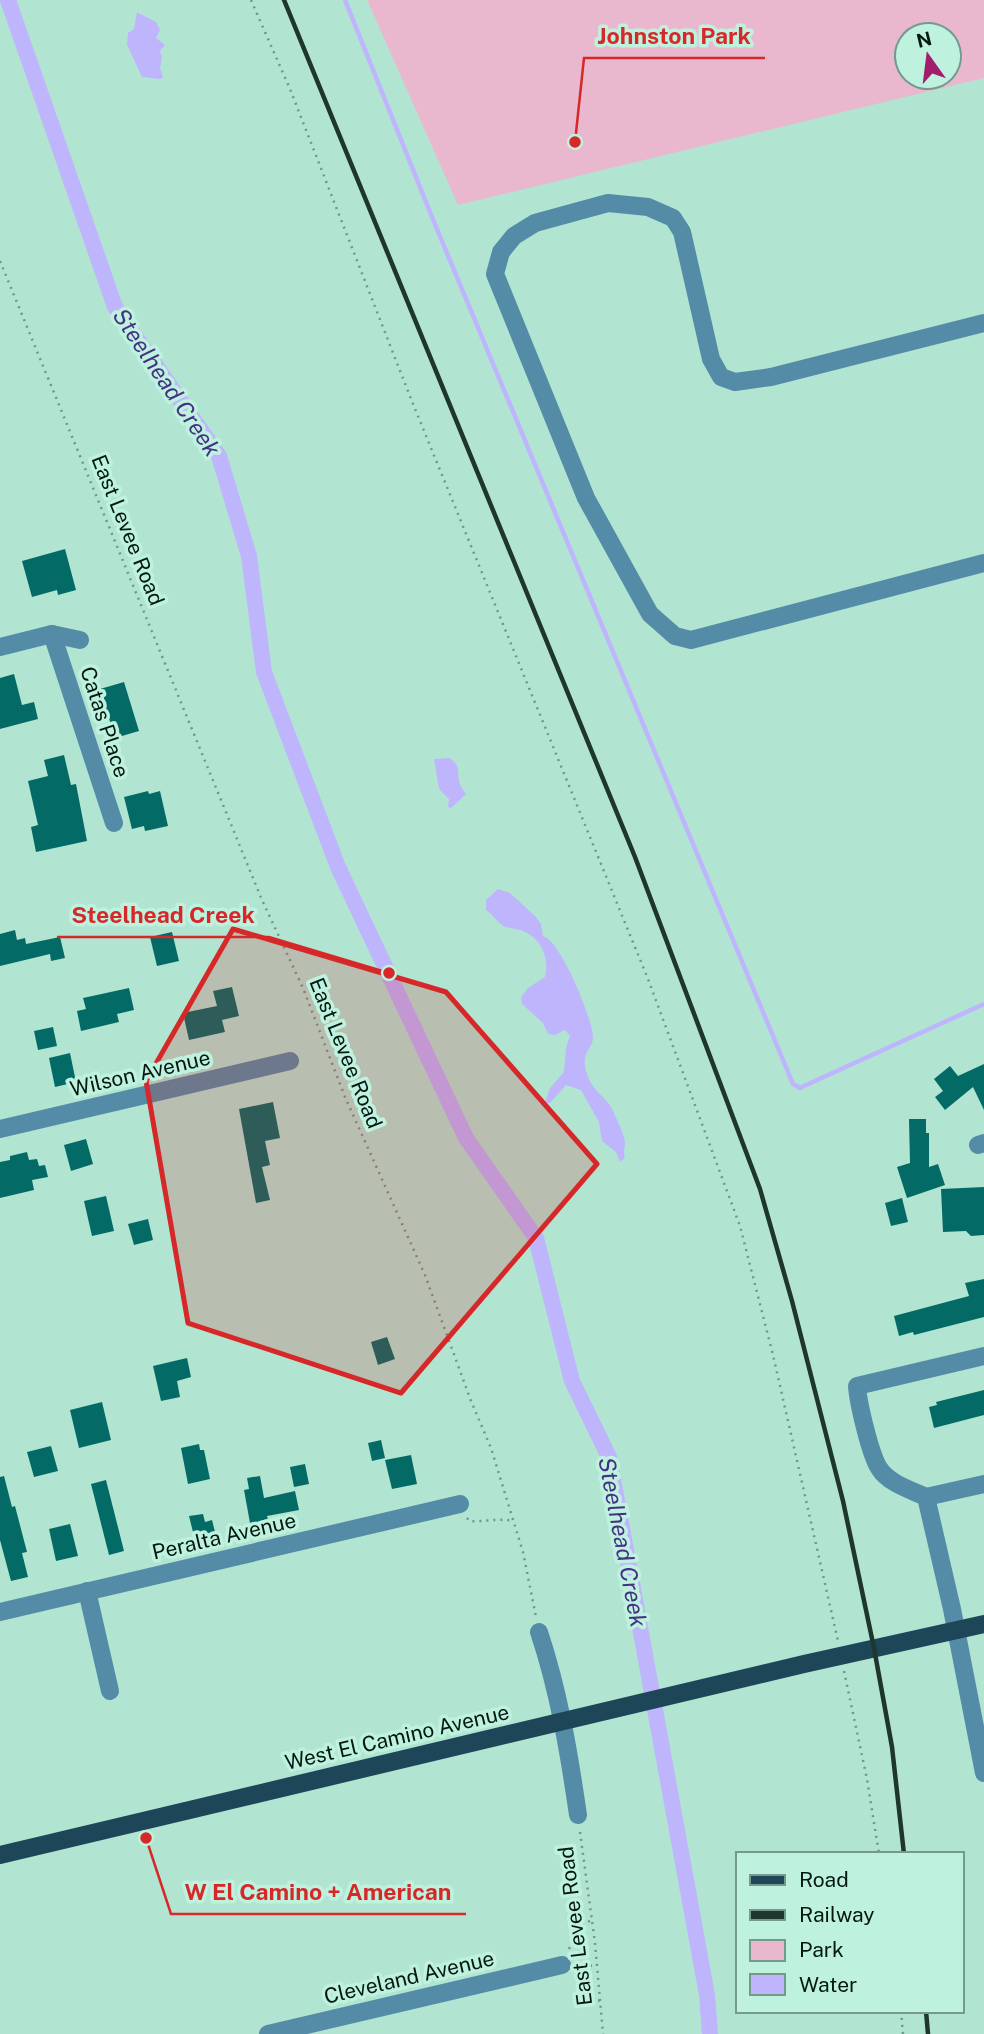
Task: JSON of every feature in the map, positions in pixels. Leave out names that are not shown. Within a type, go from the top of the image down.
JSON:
[{"type":"main road","name":"West El Camino Avenue","points":[[0,1855],[841,1655],[984,1624]]},
{"type":"street","points":[[984,323],[771,376],[735,382],[720,377],[711,359],[682,233],[673,218],[660,212],[648,207],[608,204],[535,223],[514,236],[501,252],[495,274],[586,498],[649,614],[675,636],[691,640],[984,563]]},
{"type":"street","points":[[0,647],[52,634],[80,640]]},
{"type":"street","name":"Catas Place","points":[[52,634],[114,823]]},
{"type":"street","name":"Wilson Avenue","points":[[0,1129],[290,1061]]},
{"type":"street","points":[[984,1356],[857,1386],[858,1402],[879,1468],[898,1485],[926,1497],[984,1484]]},
{"type":"street","points":[[926,1497],[983,1768]]},
{"type":"street","name":"Peralta Avenue","points":[[0,1612],[460,1504]]},
{"type":"street","points":[[87,1591],[110,1692]]},
{"type":"street","points":[[539,1632],[563,1721],[578,1815]]},
{"type":"street","name":"Cleveland Avenue","points":[[268,2034],[325,2027],[566,1960]]},
{"type":"path","points":[[251,0],[290,89],[408,392],[648,979],[740,1226],[777,1368],[841,1655],[867,1779],[879,1852]]},
{"type":"path","name":"East Levee Road","points":[[0,261],[262,900],[303,988],[345,1097],[425,1275],[491,1448],[523,1552],[539,1632]]},
{"type":"path","points":[[460,1504],[469,1521],[499,1518],[514,1521]]},
{"type":"path","name":"East Levee Road","points":[[578,1815],[592,1919],[603,2034]]},
{"type":"path","points":[[592,1919],[575,1931],[566,1960],[576,1972],[579,1983],[586,1992],[601,2001]]},
{"type":"path","points":[[901,2013],[903,2034]]},
{"type":"highlighted area","points":[[233,929],[446,992],[597,1164],[401,1393],[188,1323],[146,1081]]},
{"type":"green space","points":[[367,0],[984,0],[984,78],[963,83],[963,21],[893,21],[893,91],[930,91],[458,205]]},
{"type":"water","points":[[137,12],[156,22],[160,30],[156,38],[165,45],[160,51],[163,77],[160,79],[142,77],[127,45],[128,33],[134,29]]},
{"type":"water","points":[[449,758],[457,766],[460,784],[466,794],[451,808],[448,807],[449,799],[439,789],[434,759]]},
{"type":"water","points":[[498,889],[510,893],[535,916],[541,924],[543,936],[558,951],[574,980],[593,1036],[585,1056],[585,1068],[592,1085],[611,1107],[623,1134],[625,1158],[620,1162],[616,1152],[602,1141],[599,1122],[581,1090],[566,1085],[550,1103],[545,1103],[550,1088],[564,1072],[570,1036],[565,1030],[555,1035],[548,1034],[543,1023],[522,1004],[521,997],[528,988],[545,977],[545,956],[539,944],[529,934],[504,926],[486,910],[486,900]]},
{"type":"building","points":[[65,549],[76,590],[58,595],[57,590],[32,597],[22,561]]},
{"type":"building","points":[[14,674],[22,705],[34,702],[38,719],[0,729],[0,678]]},
{"type":"building","points":[[124,682],[139,731],[115,738],[100,689]]},
{"type":"building","points":[[64,755],[71,785],[76,784],[87,841],[36,852],[31,827],[38,825],[28,781],[48,776],[44,760]]},
{"type":"building","points":[[148,791],[149,794],[160,791],[168,826],[145,831],[144,826],[132,829],[124,797]]},
{"type":"building","points":[[15,930],[17,940],[25,938],[26,944],[60,937],[65,958],[51,961],[50,954],[0,966],[0,934]]},
{"type":"building","points":[[172,932],[179,961],[157,966],[150,937]]},
{"type":"building","points":[[232,987],[239,1016],[222,1020],[225,1032],[189,1040],[183,1013],[217,1006],[213,991]]},
{"type":"building","points":[[129,988],[134,1010],[117,1014],[119,1022],[81,1031],[77,1011],[86,1009],[83,998]]},
{"type":"building","points":[[53,1027],[57,1046],[38,1050],[34,1031]]},
{"type":"building","points":[[70,1053],[76,1082],[55,1087],[49,1058]]},
{"type":"building","points":[[984,1064],[984,1110],[973,1087],[945,1110],[935,1097],[943,1091],[934,1079],[950,1066],[958,1076]]},
{"type":"building","points":[[273,1102],[280,1138],[265,1141],[270,1165],[262,1167],[270,1200],[256,1203],[239,1109]]},
{"type":"building","points":[[909,1119],[926,1119],[926,1133],[929,1133],[929,1167],[938,1164],[945,1185],[907,1198],[897,1167],[910,1163]]},
{"type":"building","points":[[86,1139],[93,1164],[71,1171],[64,1145]]},
{"type":"building","points":[[27,1152],[29,1160],[37,1159],[39,1166],[45,1165],[48,1177],[32,1180],[34,1190],[0,1198],[0,1162],[10,1160],[10,1156]]},
{"type":"building","points":[[984,1187],[984,1235],[971,1236],[966,1231],[943,1232],[941,1189]]},
{"type":"building","points":[[106,1196],[114,1231],[92,1236],[84,1201]]},
{"type":"building","points":[[902,1198],[908,1222],[891,1226],[885,1203]]},
{"type":"building","points":[[148,1219],[153,1240],[134,1245],[128,1224]]},
{"type":"building","points":[[984,1279],[984,1317],[914,1335],[913,1332],[899,1336],[894,1316],[969,1296],[965,1283]]},
{"type":"building","points":[[387,1337],[395,1359],[378,1365],[371,1342]]},
{"type":"building","points":[[187,1358],[191,1377],[177,1381],[180,1397],[161,1401],[153,1366]]},
{"type":"building","points":[[984,1390],[984,1415],[934,1428],[929,1407],[937,1405],[936,1402]]},
{"type":"building","points":[[102,1402],[111,1440],[79,1448],[70,1410]]},
{"type":"building","points":[[381,1440],[385,1458],[372,1461],[368,1443]]},
{"type":"building","points":[[199,1444],[200,1450],[204,1450],[210,1479],[188,1484],[181,1448]]},
{"type":"building","points":[[51,1446],[58,1471],[34,1477],[27,1452]]},
{"type":"building","points":[[411,1455],[417,1484],[392,1489],[385,1460]]},
{"type":"building","points":[[305,1464],[309,1484],[294,1487],[290,1467]]},
{"type":"building","points":[[4,1476],[27,1552],[22,1553],[28,1577],[11,1581],[0,1540],[0,1477]]},
{"type":"building","points":[[260,1476],[264,1498],[295,1491],[299,1510],[267,1516],[268,1520],[250,1523],[244,1490],[249,1489],[247,1478]]},
{"type":"building","points":[[106,1480],[124,1551],[109,1555],[91,1484]]},
{"type":"building","points":[[203,1514],[205,1522],[212,1520],[216,1536],[201,1539],[200,1535],[194,1536],[189,1516]]},
{"type":"building","points":[[70,1524],[78,1556],[56,1561],[49,1529]]},
{"type":"waterway","name":"Steelhead Creek","points":[[8,0],[115,307],[219,456],[249,556],[264,672],[338,867],[466,1138],[536,1238],[572,1381],[609,1457],[707,1995],[710,2034]]},
{"type":"waterway","points":[[345,0],[434,222],[793,1084],[800,1088],[984,1004]]},
{"type":"railway","points":[[284,0],[635,857],[760,1189],[792,1301],[843,1501],[892,1747],[904,1852]]},
{"type":"railway","points":[[926,2013],[928,2034]]},
{"type":"place","name":"Johnston Park","points":[[575,142]]},
{"type":"place","name":"Steelhead Creek","points":[[389,973]]},
{"type":"place","name":"W El Camino + American","points":[[146,1838]]}]
